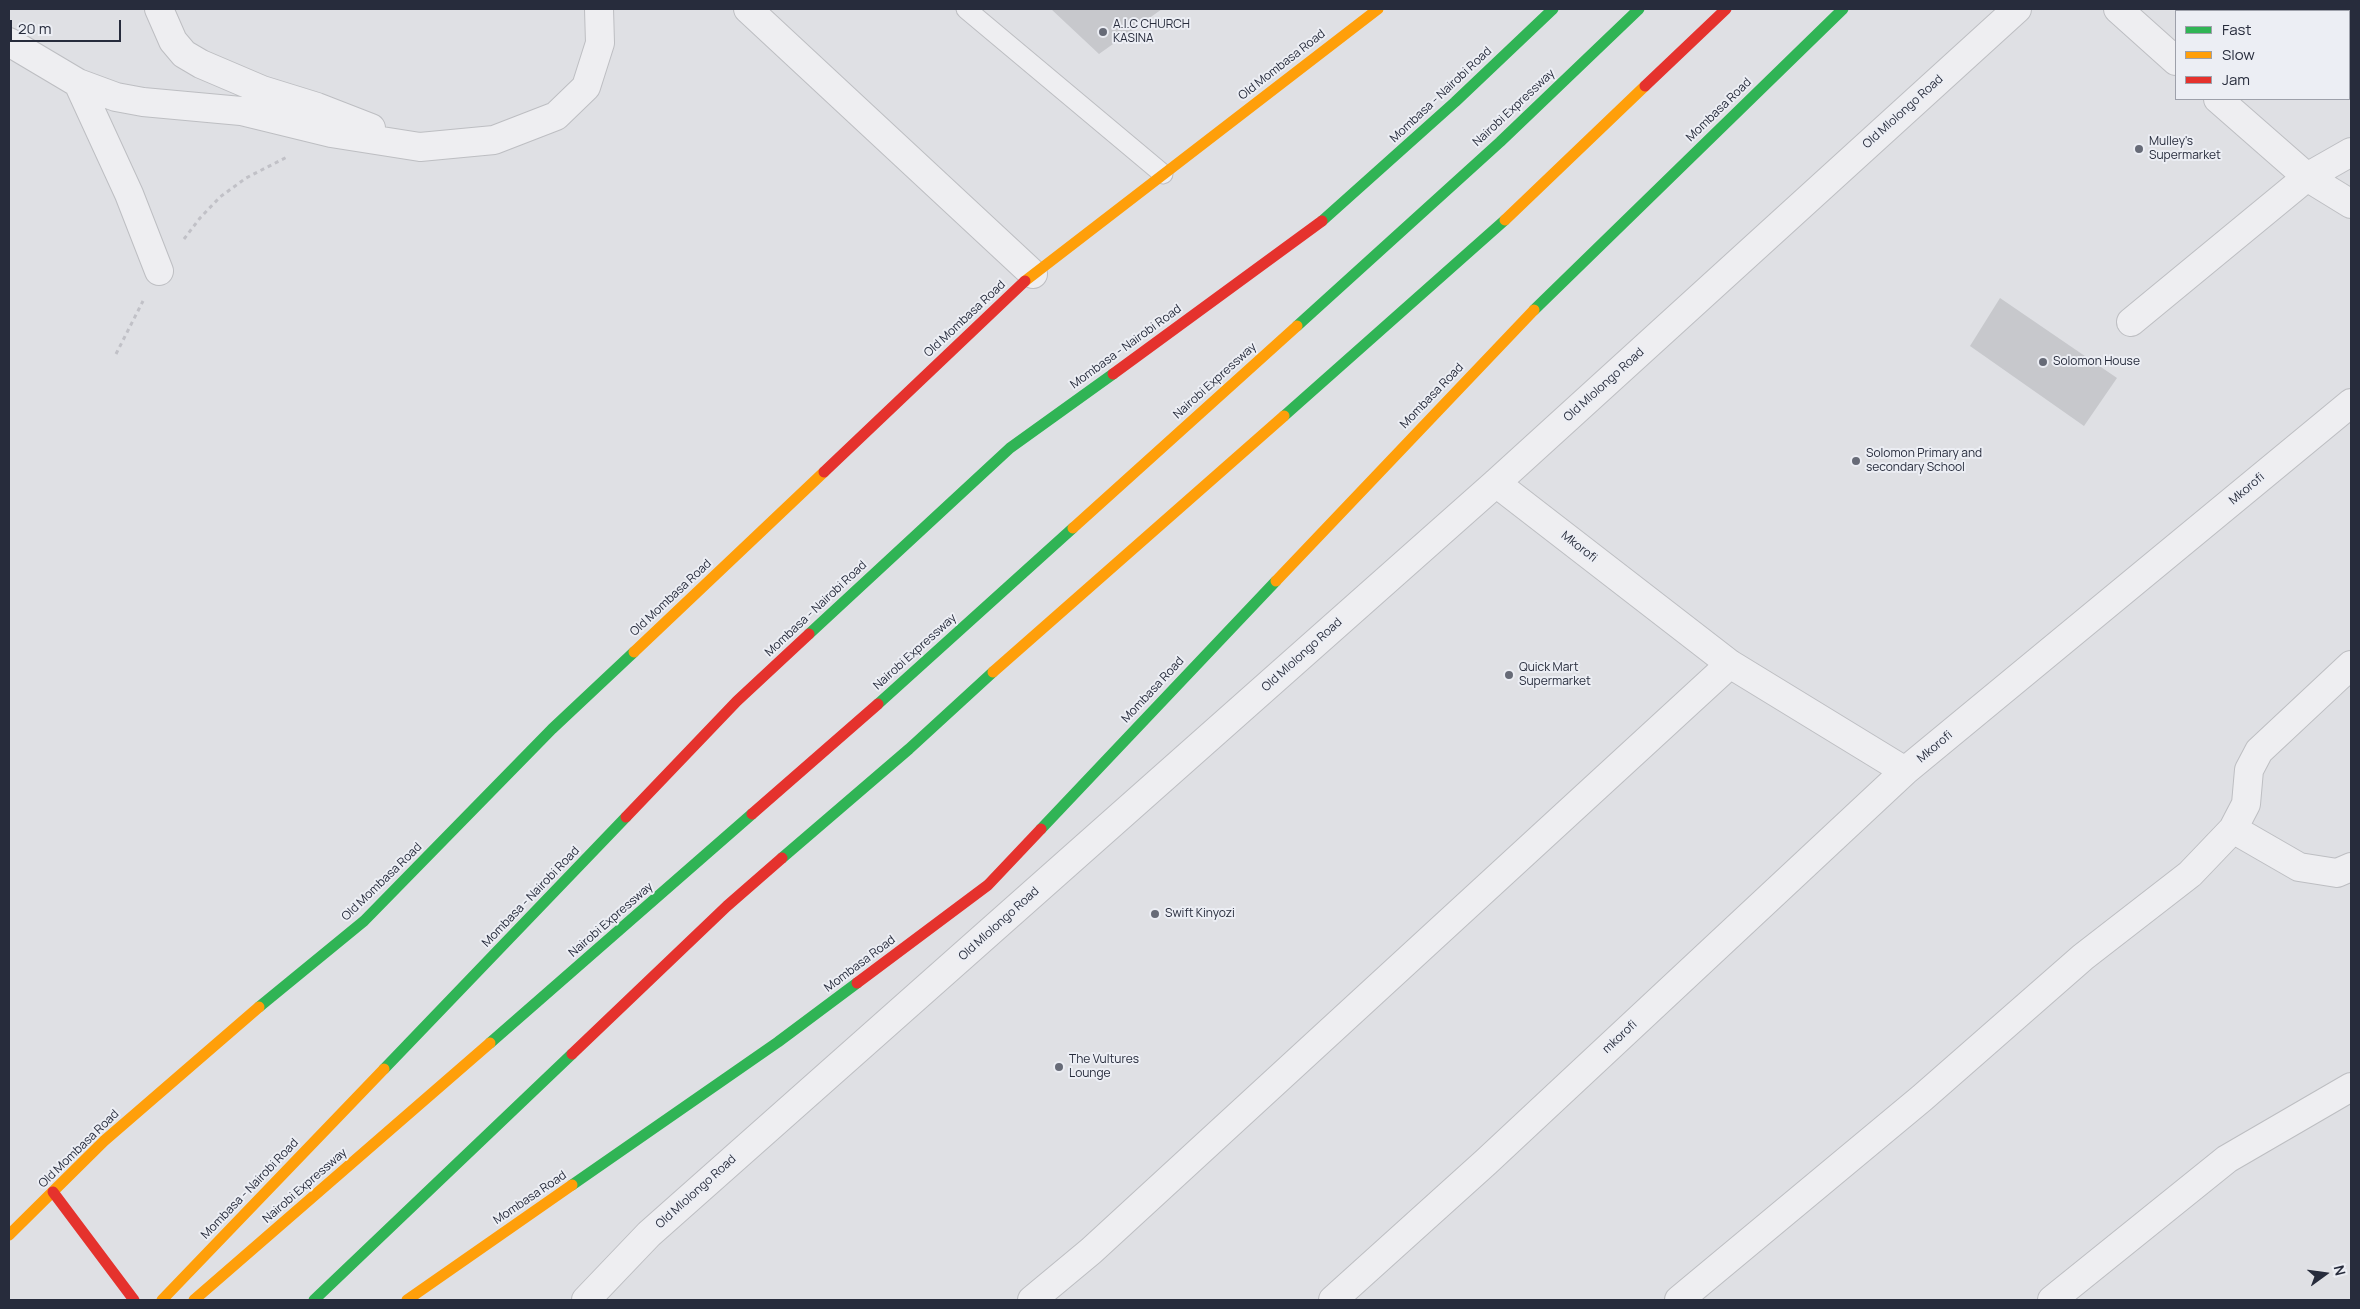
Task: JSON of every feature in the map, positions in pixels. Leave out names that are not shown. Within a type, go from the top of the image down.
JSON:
[{"type":"main road","name":"Old Mombasa Road","points":[[9,1235],[104,1141],[218,1041],[364,921],[552,729],[1033,274],[1378,9]]},
{"type":"main road","name":"Mombasa - Nairobi Road","points":[[162,1300],[737,701],[1010,448],[1312,230],[1455,102],[1553,9]]},
{"type":"main road","name":"Nairobi Expressway","points":[[194,1300],[874,708],[1500,142],[1639,9]]},
{"type":"main road","points":[[314,1300],[727,906],[909,749],[1495,229],[1726,9]]},
{"type":"main road","name":"Mombasa Road","points":[[407,1300],[778,1042],[988,885],[1529,315],[1843,9]]},
{"type":"main road","points":[[53,1192],[134,1300]]},
{"type":"street","points":[[159,9],[173,42],[184,54],[201,64],[262,90],[317,107],[420,147]]},
{"type":"street","points":[[9,42],[78,83],[116,97],[143,102],[240,111],[331,133],[420,147],[494,140],[556,116],[586,87],[600,43],[599,9]]},
{"type":"street","points":[[748,9],[1033,274]]},
{"type":"street","name":"Old Mlolongo Road","points":[[586,1300],[649,1234],[1496,482],[2017,9]]},
{"type":"street","points":[[2118,9],[2175,60]]},
{"type":"street","points":[[78,83],[128,194],[159,271]]},
{"type":"street","points":[[2219,100],[2307,177],[2351,204]]},
{"type":"street","points":[[2131,322],[2307,177],[2351,152]]},
{"type":"street","name":"Mkorofi","points":[[1496,482],[1730,664],[1905,771],[2351,403]]},
{"type":"street","points":[[1032,1300],[1090,1251],[1730,664]]},
{"type":"street","points":[[1679,1300],[1922,1098],[2082,957],[2190,874],[2233,829],[2246,804],[2250,770],[2259,752],[2351,665]]},
{"type":"street","name":"mkorofi","points":[[1333,1300],[1486,1162],[1905,771]]},
{"type":"street","points":[[2233,829],[2299,867],[2337,873],[2351,867]]},
{"type":"street","points":[[2052,1300],[2227,1160],[2351,1087]]},
{"type":"lane","points":[[966,9],[1163,174]]},
{"type":"path","points":[[116,354],[159,271],[200,218],[220,197],[246,178],[331,133]]},
{"type":"building","name":"A.I.C CHURCH KASINA","points":[[1051,9],[1162,9],[1099,54]]},
{"type":"building","points":[[2351,9],[2351,74],[2350,10],[2308,10]]},
{"type":"building","name":"Solomon House","points":[[2000,298],[2117,378],[2084,426],[1970,346]]},
{"type":"traffic: fast","points":[[1322,221],[1455,102],[1553,9]]},
{"type":"traffic: fast","points":[[1297,326],[1500,142],[1639,9]]},
{"type":"traffic: fast","points":[[1534,310],[1843,9]]},
{"type":"traffic: fast","points":[[1284,416],[1505,220]]},
{"type":"traffic: fast","points":[[809,634],[1010,448],[1113,374]]},
{"type":"traffic: fast","points":[[878,704],[1073,528]]},
{"type":"traffic: fast","points":[[1041,829],[1276,581]]},
{"type":"traffic: fast","points":[[259,1007],[364,921],[552,729],[634,652]]},
{"type":"traffic: fast","points":[[782,858],[909,749],[993,672]]},
{"type":"traffic: fast","points":[[490,1043],[752,814]]},
{"type":"traffic: fast","points":[[384,1069],[626,817]]},
{"type":"traffic: fast","points":[[572,1185],[778,1042],[857,983]]},
{"type":"traffic: fast","points":[[314,1300],[572,1054]]},
{"type":"traffic: slow","points":[[1025,281],[1378,9]]},
{"type":"traffic: slow","points":[[1505,220],[1645,86]]},
{"type":"traffic: slow","points":[[1276,581],[1534,310]]},
{"type":"traffic: slow","points":[[1073,528],[1297,326]]},
{"type":"traffic: slow","points":[[993,672],[1284,416]]},
{"type":"traffic: slow","points":[[634,652],[824,472]]},
{"type":"traffic: slow","points":[[9,1235],[104,1141],[259,1007]]},
{"type":"traffic: slow","points":[[194,1300],[490,1043]]},
{"type":"traffic: slow","points":[[162,1300],[384,1069]]},
{"type":"traffic: slow","points":[[407,1300],[572,1185]]},
{"type":"traffic: jam","points":[[1645,86],[1726,9]]},
{"type":"traffic: jam","points":[[1113,374],[1322,221]]},
{"type":"traffic: jam","points":[[824,472],[1025,281]]},
{"type":"traffic: jam","points":[[626,817],[737,701],[809,634]]},
{"type":"traffic: jam","points":[[752,814],[878,704]]},
{"type":"traffic: jam","points":[[857,983],[988,885],[1041,829]]},
{"type":"traffic: jam","points":[[572,1054],[727,906],[782,858]]},
{"type":"traffic: jam","points":[[53,1192],[134,1300]]},
{"type":"place","name":"A.I.C CHURCH KASINA","points":[[1103,32]]},
{"type":"place","name":"Mulley's Supermarket","points":[[2139,149]]},
{"type":"place","name":"Solomon House","points":[[2043,362]]},
{"type":"place","name":"Solomon Primary and secondary School","points":[[1856,461]]},
{"type":"place","name":"Quick Mart Supermarket","points":[[1509,675]]},
{"type":"place","name":"Swift Kinyozi","points":[[1155,914]]},
{"type":"place","name":"The Vultures Lounge","points":[[1059,1067]]}]
